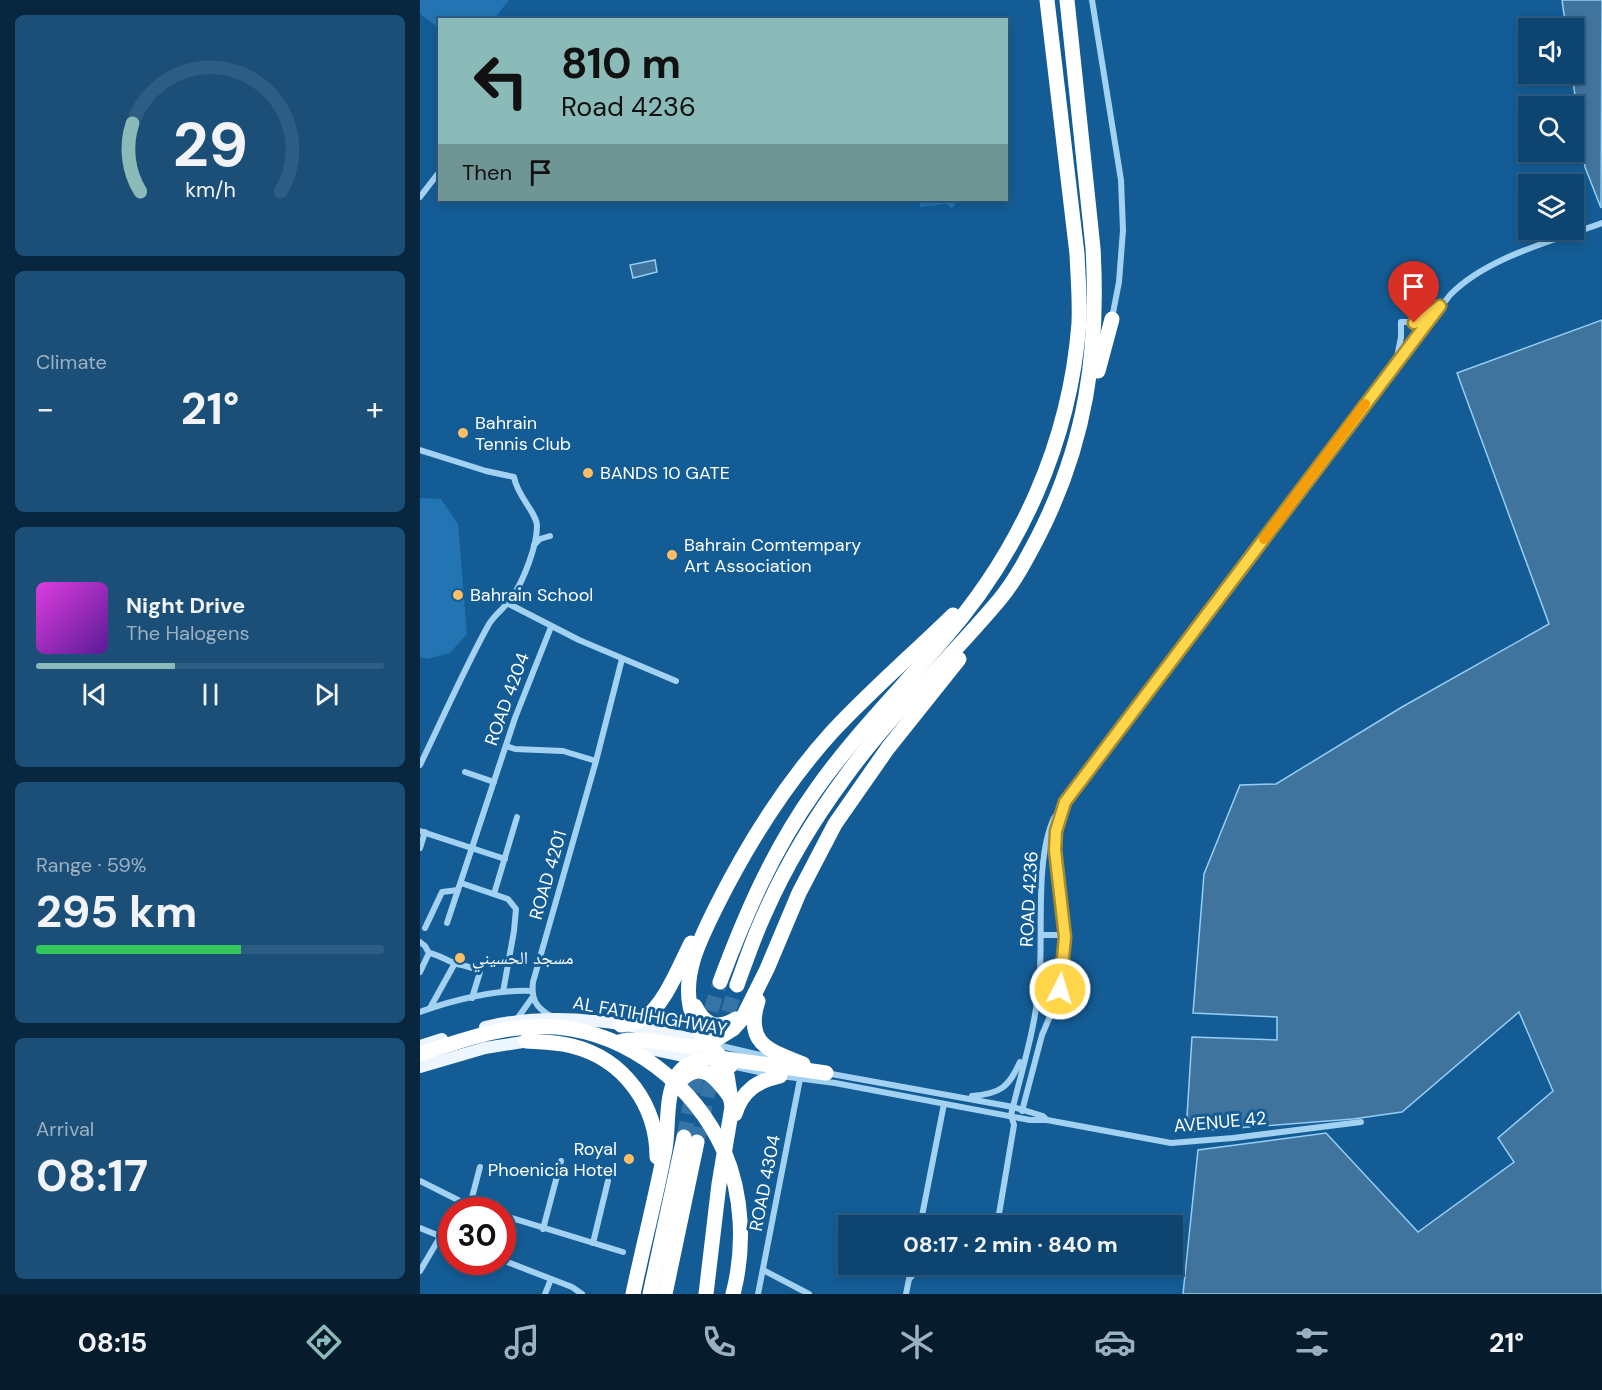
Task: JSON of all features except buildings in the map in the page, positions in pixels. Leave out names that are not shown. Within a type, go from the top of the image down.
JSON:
[{"type":"highway","points":[[720,982],[748,908],[766,870],[813,793],[886,702],[961,619],[1000,565],[1043,480],[1055,446],[1066,408],[1075,362],[1079,320],[1077,254],[1047,0]]},
{"type":"highway","points":[[633,1294],[668,1127],[672,1088],[677,1076],[683,1069],[712,1053],[742,1019],[818,854],[850,801],[888,748],[984,627],[1028,555],[1060,488],[1074,450],[1093,356],[1095,284],[1091,225],[1067,0]]},
{"type":"highway","points":[[1085,402],[1100,366],[1112,319]]},
{"type":"highway","points":[[706,1294],[732,1099],[727,1075],[693,1019],[688,990],[690,972],[700,941],[760,828],[784,793],[831,734],[885,678],[958,610],[985,575],[1000,565]]},
{"type":"highway","points":[[737,985],[765,913],[806,835],[827,802],[893,718],[1002,597]]},
{"type":"highway","points":[[621,1025],[645,1018],[653,1009],[666,991],[706,918],[721,898]]},
{"type":"highway","points":[[767,969],[753,1020],[756,1036],[763,1046],[802,1071]]},
{"type":"highway","points":[[688,990],[700,1015],[712,1024],[722,1026],[729,1023],[750,1004]]},
{"type":"highway","points":[[420,1054],[515,1027],[564,1028],[602,1037],[637,1053],[680,1087],[702,1113],[724,1152],[740,1214],[741,1247],[733,1294]]},
{"type":"highway","points":[[619,1042],[635,1040],[712,1053],[778,1068],[826,1073]]},
{"type":"highway","points":[[526,1041],[556,1043],[585,1050],[606,1060],[629,1080],[643,1100],[655,1129],[657,1144],[654,1195]]},
{"type":"highway","points":[[672,1088],[688,1073],[701,1071],[719,1082],[732,1099]]},
{"type":"highway","points":[[728,1134],[742,1096],[756,1085],[780,1076]]},
{"type":"highway","points":[[650,1294],[691,1140],[665,1294]]},
{"type":"main road","name":"AL FATIH HIGHWAY","points":[[420,1046],[516,1020],[555,1018],[621,1025],[712,1053]]},
{"type":"main road","name":"AL FATIH HIGHWAY","points":[[420,1067],[484,1048],[526,1041],[589,1038],[619,1042]]},
{"type":"street","points":[[1092,0],[1120,180],[1123,230],[1119,282],[1112,319]]},
{"type":"street","points":[[420,197],[438,174]]},
{"type":"street","points":[[1440,306],[1460,285],[1490,266],[1602,223]]},
{"type":"street","name":"ROAD 4236","points":[[1395,366],[1401,337],[1401,322],[1418,322],[1440,306]]},
{"type":"street","name":"ROAD 4236","points":[[1013,1107],[1036,1013],[1044,865],[1046,843],[1051,825],[1065,802],[1440,306]]},
{"type":"street","points":[[420,450],[486,471],[514,477],[518,492],[536,518],[537,531],[524,575],[507,603],[490,623],[420,765]]},
{"type":"street","points":[[532,548],[540,539],[550,536]]},
{"type":"street","points":[[507,603],[551,627],[676,681]]},
{"type":"street","name":"ROAD 4204","points":[[447,923],[523,697],[551,627]]},
{"type":"street","name":"ROAD 4201","points":[[516,1020],[532,995],[539,959],[596,761],[621,659]]},
{"type":"street","points":[[506,746],[515,749],[563,751],[596,761]]},
{"type":"street","points":[[465,772],[494,782]]},
{"type":"street","name":"ROAD 4236","points":[[1022,1109],[1042,1035],[1060,989],[1065,934],[1055,850],[1056,831],[1065,802]]},
{"type":"street","points":[[494,894],[517,817]]},
{"type":"street","points":[[420,848],[423,832],[505,860]]},
{"type":"street","points":[[461,883],[508,899],[516,909],[503,992]]},
{"type":"street","points":[[425,928],[442,892],[458,890]]},
{"type":"street","points":[[1042,935],[1065,934]]},
{"type":"street","points":[[420,942],[429,953],[440,955],[455,963],[465,964],[480,972],[472,998]]},
{"type":"street","points":[[420,972],[429,953]]},
{"type":"street","points":[[430,1008],[455,963]]},
{"type":"street","points":[[1039,986],[1060,989]]},
{"type":"street","points":[[420,1012],[503,992],[532,995],[539,1007],[555,1018]]},
{"type":"street","points":[[962,1097],[984,1095],[1002,1089],[1014,1075],[1027,1048]]},
{"type":"street","name":"AVENUE 42","points":[[712,1053],[802,1071],[826,1073],[1013,1107],[1043,1116],[1047,1120]]},
{"type":"street","name":"AVENUE 42","points":[[712,1053],[780,1076],[802,1071],[835,1083],[873,1091],[1171,1143],[1233,1138],[1361,1122]]},
{"type":"street","name":"ROAD 4304","points":[[758,1294],[802,1071]]},
{"type":"street","points":[[873,1091],[875,1082]]},
{"type":"street","points":[[922,1215],[944,1104]]},
{"type":"street","points":[[999,1215],[1014,1125],[1011,1115],[1013,1107]]},
{"type":"street","points":[[1014,1125],[1020,1118],[1022,1109]]},
{"type":"street","points":[[543,1229],[561,1161]]},
{"type":"street","points":[[472,1197],[480,1167]]},
{"type":"street","points":[[420,1180],[450,1197]]},
{"type":"street","points":[[593,1243],[608,1181]]},
{"type":"street","points":[[516,1220],[623,1252]]},
{"type":"street","points":[[420,1228],[438,1236]]},
{"type":"street","points":[[420,1271],[438,1240]]},
{"type":"street","points":[[516,1265],[578,1290],[582,1294]]},
{"type":"street","points":[[763,1270],[809,1294]]},
{"type":"street","points":[[906,1294],[910,1275]]},
{"type":"street","points":[[909,1278],[912,1275]]},
{"type":"street","points":[[545,1294],[551,1279]]},
{"type":"shaded area","points":[[420,0],[509,0],[495,18],[438,18],[438,27],[420,14]]},
{"type":"shaded area","points":[[1562,0],[1602,0],[1601,208],[1585,167],[1584,96],[1575,96],[1573,84],[1584,84],[1584,18],[1565,18]]},
{"type":"shaded area","points":[[919,201],[969,201],[957,202],[952,208],[946,204],[920,207]]},
{"type":"shaded area","points":[[655,260],[657,272],[633,278],[630,265]]},
{"type":"shaded area","points":[[1602,320],[1602,1294],[1183,1294],[1198,1150],[1326,1133],[1418,1232],[1514,1162],[1498,1138],[1553,1091],[1519,1012],[1402,1112],[1353,1119],[1186,1132],[1192,1037],[1277,1040],[1277,1017],[1193,1013],[1204,874],[1240,785],[1276,784],[1402,707],[1549,624],[1457,373]]},
{"type":"shaded area","points":[[420,498],[441,499],[458,524],[467,634],[450,653],[427,659],[420,657]]},
{"type":"tunnel","points":[[704,1033],[720,982]]},
{"type":"tunnel","points":[[721,1034],[737,985]]},
{"type":"tunnel","points":[[684,1137],[699,1060]]},
{"type":"tunnel","points":[[697,1142],[714,1066]]},
{"type":"slow traffic","points":[[1264,539],[1365,404]]},
{"type":"place","name":"Bahrain Tennis Club","points":[[463,433]]},
{"type":"place","name":"BANDS 10 GATE","points":[[588,473]]},
{"type":"place","name":"Bahrain Comtempary Art Association","points":[[672,555]]},
{"type":"place","name":"Bahrain School","points":[[458,595]]},
{"type":"place","name":"مسجد الحسيني","points":[[460,958]]},
{"type":"place","name":"Royal Phoenicia Hotel","points":[[629,1159]]},
{"type":"route","points":[[1060,989],[1065,937],[1055,850],[1056,831],[1065,802],[1440,306],[1428,317],[1414,323]]}]
